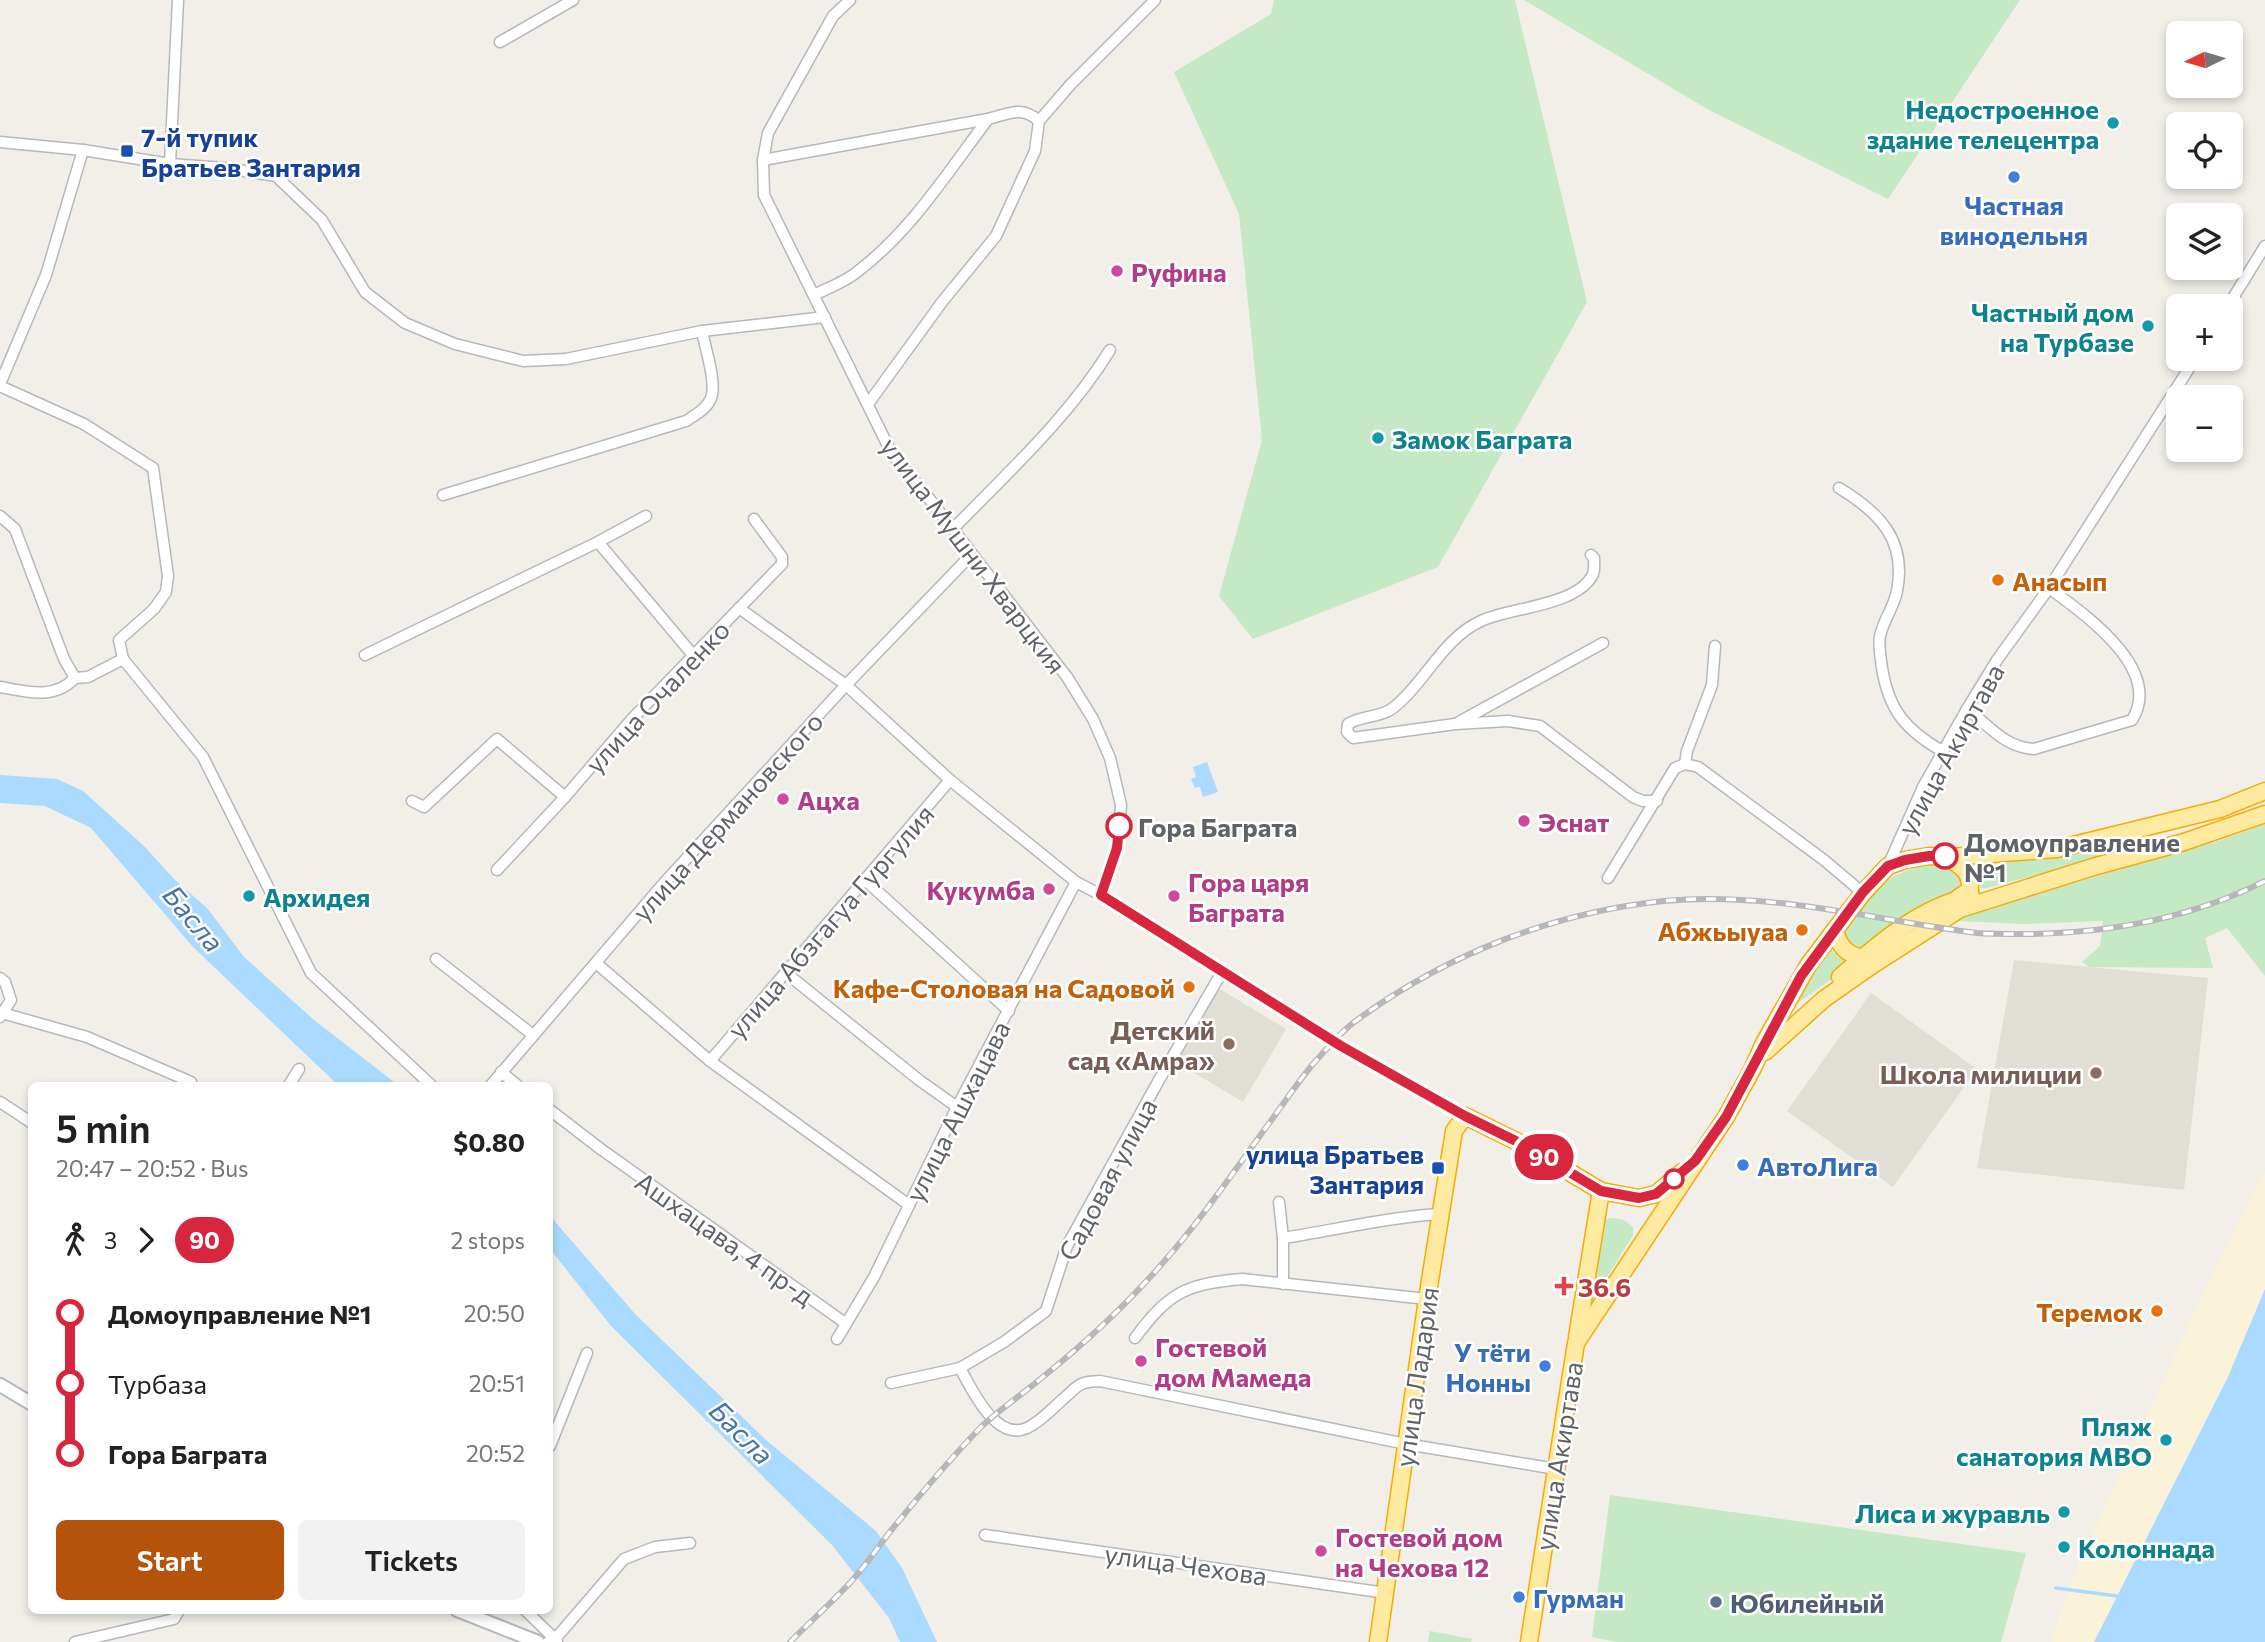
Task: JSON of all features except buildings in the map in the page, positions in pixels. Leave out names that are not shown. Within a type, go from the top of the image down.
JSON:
[{"type":"highway","points":[[1888,866],[1917,858],[2057,849],[2220,810],[2265,791]]},
{"type":"highway","points":[[1758,1058],[1814,1008],[1874,964],[1951,914],[2265,814]]},
{"type":"highway","points":[[1814,1008],[1835,981],[1861,958],[1920,915],[1970,890],[1970,879],[1965,868],[1945,856]]},
{"type":"highway","name":"улица Акиртава","points":[[1529,1642],[1576,1343],[1726,1117],[1793,989],[1863,892],[1888,866]]},
{"type":"highway","points":[[1956,899],[2000,890],[2026,889]]},
{"type":"highway","points":[[1835,930],[1841,947],[1848,954],[1861,958]]},
{"type":"highway","points":[[1465,1116],[1524,1145],[1601,1191],[1639,1198],[1656,1194],[1695,1161]]},
{"type":"highway","name":"улица Ладария","points":[[1378,1642],[1454,1131],[1465,1116]]},
{"type":"highway","points":[[1576,1343],[1601,1191]]},
{"type":"street","points":[[170,164],[178,0]]},
{"type":"street","points":[[500,42],[573,0]]},
{"type":"street","name":"улица Мушни Хварцкия","points":[[850,0],[834,16],[768,133],[763,160],[764,195],[892,454],[1066,677],[1093,719],[1110,758],[1121,804],[1117,848],[1101,895]]},
{"type":"street","points":[[868,404],[942,302],[996,236],[1035,151],[1039,121],[1071,84],[1155,0]]},
{"type":"street","points":[[763,160],[1020,111],[1030,113],[1039,121]]},
{"type":"street","points":[[814,295],[856,273],[892,241],[923,207],[988,119]]},
{"type":"street","points":[[0,142],[83,150],[170,164],[276,176],[322,220],[365,292],[405,323],[455,344],[523,361],[566,359],[702,331],[825,317]]},
{"type":"street","points":[[83,150],[46,275],[0,385],[84,424],[153,468],[168,576],[166,592],[154,609],[119,640],[123,659],[203,757],[311,973],[428,1082]]},
{"type":"street","points":[[2235,294],[2265,246]]},
{"type":"street","points":[[443,495],[686,421],[702,411],[711,399],[713,386],[702,331]]},
{"type":"street","points":[[953,529],[1041,439],[1089,383],[1110,350]]},
{"type":"street","name":"улица Акиртава","points":[[1888,866],[1923,787],[1967,709],[1997,660],[2049,588],[2187,371]]},
{"type":"street","points":[[1839,488],[1862,502],[1894,539],[1899,560],[1898,589],[1892,611],[1880,636],[1884,678],[1899,717],[1921,739],[1942,751]]},
{"type":"street","points":[[0,516],[15,528],[64,659],[75,678]]},
{"type":"street","points":[[365,655],[646,516]]},
{"type":"street","name":"улица Очаленко","points":[[497,870],[631,720],[782,564],[782,557],[754,519]]},
{"type":"street","points":[[598,542],[693,654]]},
{"type":"street","name":"улица Дермановского","points":[[494,1082],[664,883],[846,685],[972,554]]},
{"type":"street","points":[[1591,555],[1594,558],[1594,573],[1582,586],[1565,598],[1510,611],[1479,622],[1456,639],[1407,696],[1391,710],[1377,716],[1357,718],[1348,724],[1347,732],[1353,738],[1455,724],[1508,721],[1540,726],[1633,797],[1643,801],[1657,801]]},
{"type":"street","points":[[1967,709],[2001,738],[2019,748],[2034,749],[2132,720],[2139,709],[2137,680],[2131,662],[2093,621],[2049,588]]},
{"type":"street","points":[[738,608],[846,685],[950,780],[1076,883],[1101,895],[1341,1046],[1465,1116]]},
{"type":"street","points":[[1455,724],[1603,643]]},
{"type":"street","points":[[1685,764],[1686,751],[1712,685],[1714,646]]},
{"type":"street","points":[[0,687],[31,693],[53,693],[65,688],[75,678],[88,677],[123,659]]},
{"type":"street","points":[[412,801],[424,807],[497,739],[565,797]]},
{"type":"street","points":[[1608,878],[1675,768],[1685,764],[1698,767],[1863,892]]},
{"type":"street","name":"улица Абзгагуа Гургулия","points":[[710,1061],[950,780]]},
{"type":"street","points":[[864,879],[1009,1011]]},
{"type":"street","name":"улица Ашхацава","points":[[837,1339],[874,1277],[957,1107],[1076,883]]},
{"type":"street","points":[[436,959],[533,1035]]},
{"type":"street","points":[[596,963],[710,1061],[909,1205]]},
{"type":"street","name":"Садовая улица","points":[[891,1383],[960,1368],[1004,1342],[1046,1311],[1067,1246],[1222,972]]},
{"type":"street","points":[[786,973],[919,1080],[957,1107]]},
{"type":"street","points":[[0,978],[5,982],[11,1000],[1,1015],[87,1037],[191,1082]]},
{"type":"street","points":[[291,1082],[299,1069]]},
{"type":"street","points":[[501,1073],[513,1082]]},
{"type":"street","points":[[0,1102],[28,1120]]},
{"type":"street","name":"Ашхацава, 4 пр-д","points":[[553,1112],[603,1151],[845,1323]]},
{"type":"street","points":[[1279,1202],[1283,1238],[1283,1284]]},
{"type":"street","points":[[1283,1238],[1333,1231],[1401,1216],[1441,1214]]},
{"type":"street","points":[[1135,1338],[1148,1320],[1184,1289],[1213,1282],[1242,1279],[1427,1299]]},
{"type":"street","points":[[553,1438],[587,1353]]},
{"type":"street","points":[[960,1368],[979,1402],[1001,1427],[1015,1432],[1029,1427],[1083,1382],[1100,1381],[1406,1444],[1556,1469]]},
{"type":"street","points":[[0,1385],[28,1402]]},
{"type":"street","name":"улица Чехова","points":[[985,1535],[1386,1593]]},
{"type":"street","points":[[529,1614],[554,1641],[624,1559],[656,1547],[690,1543]]},
{"type":"street","points":[[75,1642],[174,1619],[177,1614]]},
{"type":"street","points":[[467,1614],[538,1642]]},
{"type":"shaded area","name":"Школа милиции","points":[[2014,960],[2208,978],[2184,1190],[1977,1168]]},
{"type":"shaded area","name":"Детский сад «Амра»","points":[[1215,986],[1286,1029],[1243,1102],[1171,1059]]},
{"type":"shaded area","points":[[1871,993],[1977,1069],[1893,1187],[1787,1111]]},
{"type":"green space","points":[[1274,0],[1515,0],[1587,302],[1438,567],[1253,639],[1219,596],[1262,440],[1239,214],[1174,72],[1271,14]]},
{"type":"green space","points":[[1524,0],[2020,0],[1888,199],[1709,110]]},
{"type":"green space","points":[[2265,824],[2265,976],[2227,928],[2205,938],[2213,968],[2089,967],[2082,962],[2100,946],[2103,921],[2025,924],[1957,921],[1976,911],[2215,842]]},
{"type":"green space","points":[[2147,833],[2151,844],[1987,888],[1980,888],[1982,874],[1973,862],[2061,855]]},
{"type":"green space","points":[[1931,863],[1948,866],[1963,879],[1957,890],[1925,905],[1864,947],[1852,947],[1845,940],[1843,929],[1870,894],[1901,873]]},
{"type":"green space","points":[[1828,946],[1838,957],[1850,962],[1836,976],[1791,1008],[1815,971]]},
{"type":"green space","points":[[1609,1218],[1628,1223],[1633,1228],[1633,1235],[1586,1311],[1604,1221]]},
{"type":"green space","points":[[1610,1495],[2026,1553],[2001,1642],[1617,1642],[1592,1637]]},
{"type":"green space","points":[[1430,1631],[1472,1639],[1471,1642],[1428,1642]]},
{"type":"sand","name":"Пляж санатория МВО","points":[[2265,1172],[2265,1289],[2227,1379],[2094,1642],[2051,1642],[2074,1575],[2216,1266]]},
{"type":"water","points":[[1207,762],[1218,792],[1203,797],[1200,787],[1195,788],[1191,779],[1196,777],[1193,767]]},
{"type":"water","name":"Басла","points":[[0,775],[57,779],[83,791],[207,908],[244,957],[314,1020],[394,1082],[335,1082],[193,947],[91,828],[45,806],[0,803]]},
{"type":"water","name":"Басла","points":[[553,1219],[636,1315],[766,1440],[876,1531],[902,1568],[937,1642],[900,1642],[889,1618],[832,1545],[611,1326],[553,1253]]},
{"type":"water","points":[[2265,1289],[2265,1642],[2094,1642],[2227,1379]]},
{"type":"waterway","points":[[2056,1588],[2117,1596]]},
{"type":"railway","points":[[790,1642],[855,1578],[918,1498],[981,1427],[1075,1350],[1148,1280],[1190,1230],[1302,1078],[1334,1040],[1357,1020],[1428,975],[1465,956],[1543,926],[1583,915],[1664,901],[1704,899],[1782,903],[1977,933],[2053,933],[2146,922],[2207,905],[2265,881]]},
{"type":"bus line","name":"90","points":[[1119,826],[1117,848],[1101,895],[1341,1046],[1465,1116],[1524,1145],[1601,1191],[1639,1198],[1656,1194],[1695,1161],[1726,1117],[1801,976],[1863,892],[1888,866],[1905,860],[1945,856]]},
{"type":"place","name":"Недостроенное здание телецентра","points":[[2113,123]]},
{"type":"place","name":"7-й тупик Братьев Зантария","points":[[127,151]]},
{"type":"place","name":"Частная винодельня","points":[[2014,177]]},
{"type":"place","name":"Руфина","points":[[1117,271]]},
{"type":"place","name":"Частный дом на Турбазе","points":[[2148,326]]},
{"type":"place","name":"Замок Баграта","points":[[1378,438]]},
{"type":"place","name":"Анасып","points":[[1998,580]]},
{"type":"place","name":"Ацха","points":[[783,799]]},
{"type":"place","name":"Эснат","points":[[1524,821]]},
{"type":"place","name":"Гора Баграта","points":[[1119,826]]},
{"type":"place","name":"Домоуправление №1","points":[[1945,856]]},
{"type":"place","name":"Кукумба","points":[[1049,889]]},
{"type":"place","name":"Архидея","points":[[249,896]]},
{"type":"place","name":"Гора царя Баграта","points":[[1174,896]]},
{"type":"place","name":"Абжьыуаа","points":[[1802,930]]},
{"type":"place","name":"Кафе-Столовая на Садовой","points":[[1189,987]]},
{"type":"place","name":"Детский сад «Амра»","points":[[1229,1044]]},
{"type":"place","name":"Школа милиции","points":[[2096,1073]]},
{"type":"place","name":"АвтоЛига","points":[[1743,1165]]},
{"type":"place","name":"улица Братьев Зантария","points":[[1438,1168]]},
{"type":"place","name":"36.6","points":[[1564,1286]]},
{"type":"place","name":"Теремок","points":[[2157,1311]]},
{"type":"place","name":"Гостевой дом Мамеда","points":[[1141,1361]]},
{"type":"place","name":"У тёти Нонны","points":[[1545,1366]]},
{"type":"place","name":"Пляж санатория МВО","points":[[2166,1440]]},
{"type":"place","name":"Лиса и журавль","points":[[2064,1512]]},
{"type":"place","name":"Колоннада","points":[[2064,1547]]},
{"type":"place","name":"Гостевой дом на Чехова 12","points":[[1321,1551]]},
{"type":"place","name":"Гурман","points":[[1519,1597]]},
{"type":"place","name":"Юбилейный","points":[[1716,1602]]}]
